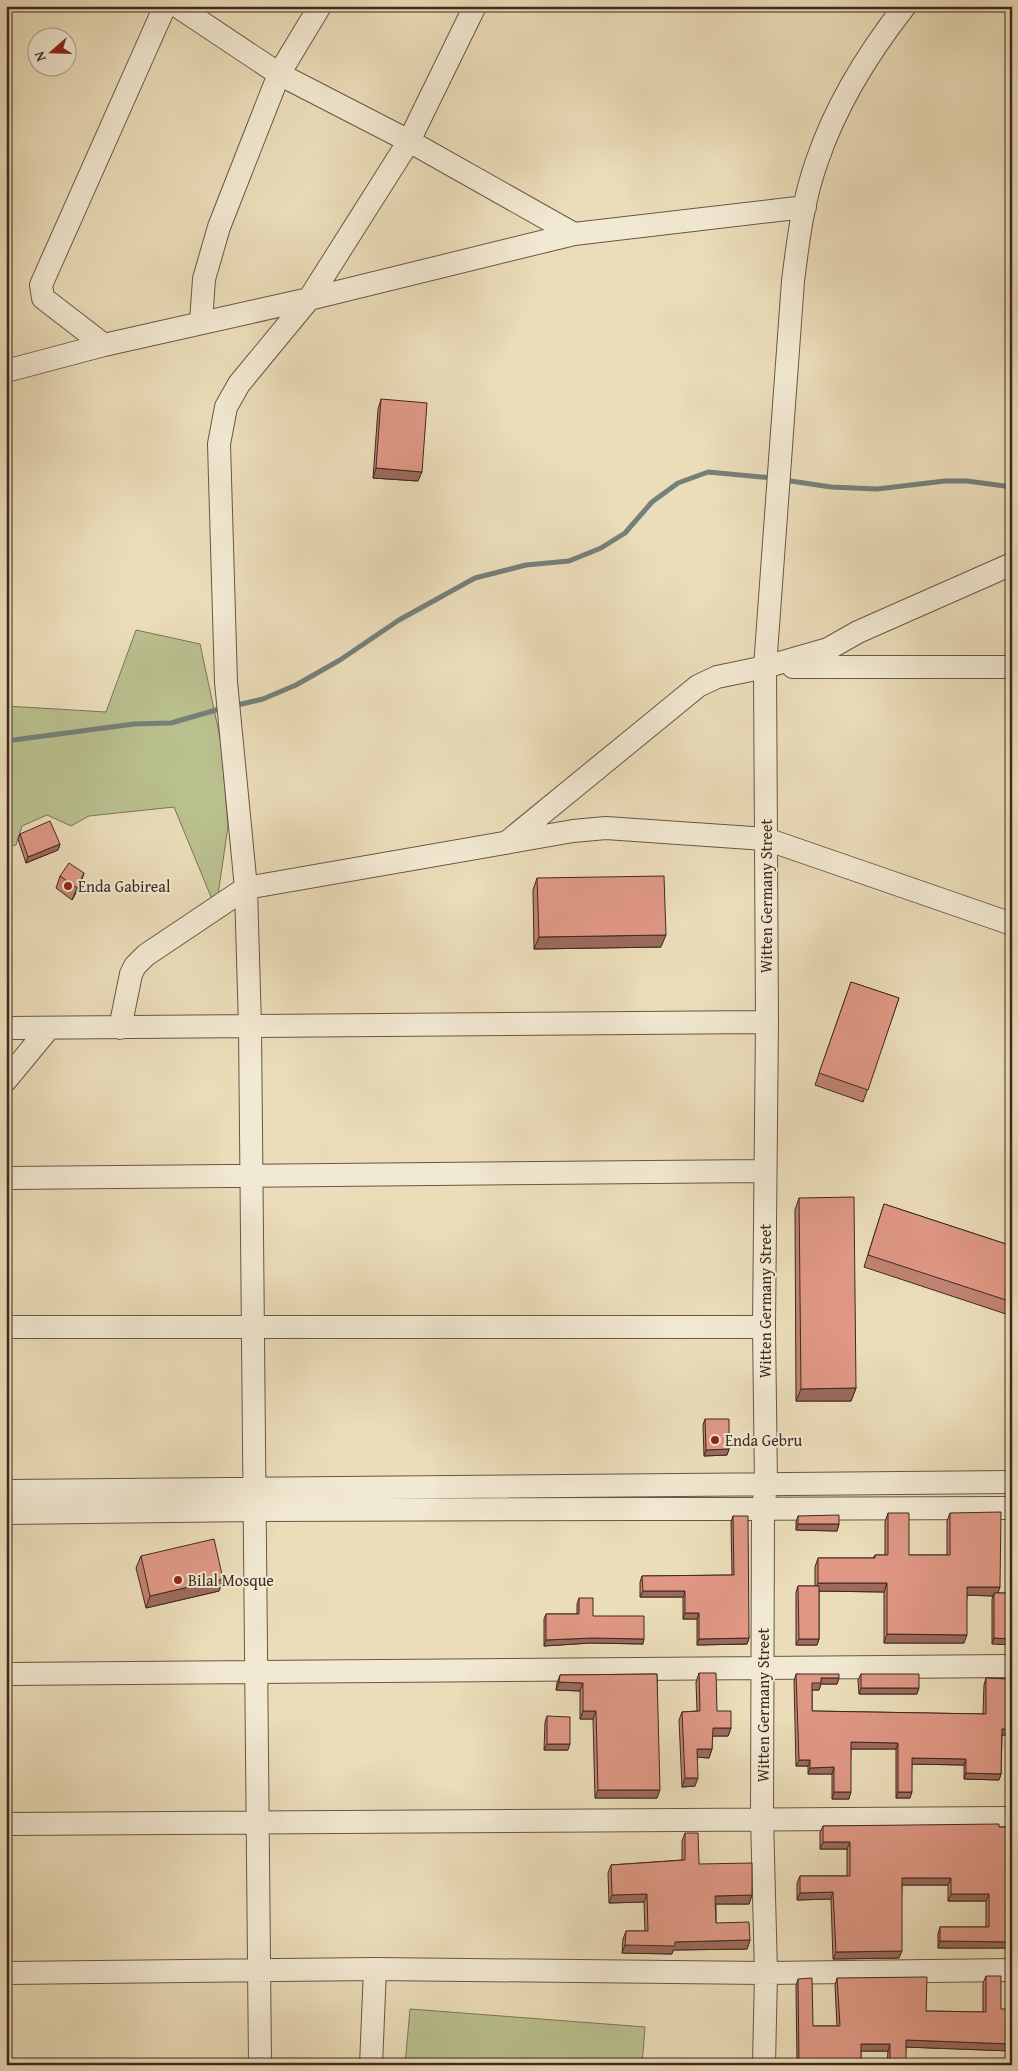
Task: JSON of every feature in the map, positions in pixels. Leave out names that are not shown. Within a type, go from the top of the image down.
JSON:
[{"type":"street","points":[[104,345],[43,298],[40,285],[165,6]]},
{"type":"street","points":[[177,6],[279,74],[409,141],[574,234]]},
{"type":"street","points":[[201,322],[204,280],[219,227],[279,74],[320,6]]},
{"type":"street","points":[[260,2065],[250,1027],[246,888],[226,682],[219,444],[226,407],[239,384],[309,299],[409,141],[476,6]]},
{"type":"street","name":"Witten Germany Street","points":[[764,2065],[766,1972],[762,1818],[764,1667],[763,1509],[766,1485],[764,1327],[767,1022],[765,667],[773,536],[793,281],[798,239],[816,163],[840,106],[883,34],[905,6]]},
{"type":"street","points":[[6,371],[104,345],[309,299],[574,234],[805,208]]},
{"type":"street","points":[[504,844],[698,686],[717,677],[765,667],[828,649],[858,632],[1012,564]]},
{"type":"street","points":[[765,667],[1012,667]]},
{"type":"street","points":[[120,1028],[135,966],[146,955],[246,888],[606,828],[766,839],[1012,924]]},
{"type":"street","points":[[6,1028],[767,1022]]},
{"type":"street","points":[[6,1080],[48,1028]]},
{"type":"street","points":[[6,1178],[765,1171]]},
{"type":"street","points":[[6,1326],[253,1328],[764,1327]]},
{"type":"street","points":[[8,1502],[255,1499],[766,1485],[1012,1482]]},
{"type":"street","points":[[255,1499],[763,1509],[1012,1508]]},
{"type":"street","points":[[6,1674],[1012,1666]]},
{"type":"street","points":[[6,1824],[1012,1818]]},
{"type":"street","points":[[372,2065],[375,1969]]},
{"type":"street","points":[[6,1973],[375,1969],[766,1972],[1012,1970]]},
{"type":"green space","points":[[136,630],[200,644],[221,742],[228,826],[216,909],[174,807],[89,816],[71,826],[47,815],[22,826],[16,845],[6,847],[6,706],[106,712]]},
{"type":"green space","points":[[410,2009],[645,2027],[642,2065],[405,2065]]},
{"type":"building","points":[[381,399],[427,403],[422,472],[376,468]]},
{"type":"building","points":[[50,821],[60,844],[28,857],[20,834]]},
{"type":"building","points":[[69,863],[84,873],[77,888],[60,876]]},
{"type":"building","points":[[664,876],[666,935],[539,937],[537,878]]},
{"type":"building","points":[[851,982],[899,998],[868,1090],[819,1073]]},
{"type":"building","points":[[854,1197],[856,1388],[801,1389],[799,1198]]},
{"type":"building","points":[[884,1204],[1012,1246],[1012,1302],[868,1255]]},
{"type":"building","name":"Enda Gebru","points":[[705,1419],[729,1419],[729,1449],[706,1450]]},
{"type":"building","points":[[1001,1512],[1000,1587],[967,1587],[967,1635],[887,1634],[887,1583],[818,1583],[818,1558],[875,1558],[875,1555],[888,1555],[888,1513],[909,1513],[909,1555],[950,1555],[950,1513]]},
{"type":"building","points":[[839,1515],[839,1524],[798,1524],[798,1516]]},
{"type":"building","points":[[733,1516],[748,1516],[749,1638],[699,1639],[699,1613],[685,1613],[685,1591],[643,1591],[642,1576],[734,1575]]},
{"type":"building","name":"Bilal Mosque","points":[[214,1539],[223,1579],[150,1596],[141,1556]]},
{"type":"building","points":[[798,1586],[819,1586],[819,1639],[799,1639]]},
{"type":"building","points":[[994,1593],[1012,1593],[1012,1639],[994,1638]]},
{"type":"building","points":[[579,1598],[593,1598],[593,1616],[644,1616],[644,1639],[593,1638],[546,1640],[546,1614],[579,1614]]},
{"type":"building","points":[[1012,1672],[1012,1729],[1002,1729],[1001,1774],[966,1773],[966,1759],[912,1758],[912,1792],[898,1792],[898,1743],[851,1742],[851,1792],[834,1792],[834,1767],[810,1768],[810,1760],[799,1760],[796,1674],[839,1674],[839,1678],[821,1678],[821,1683],[812,1683],[812,1711],[986,1714],[986,1678],[1008,1679],[1008,1673]]},
{"type":"building","points":[[699,1673],[716,1673],[717,1711],[731,1711],[731,1728],[713,1728],[712,1749],[697,1749],[698,1778],[685,1778],[682,1712],[700,1711]]},
{"type":"building","points":[[657,1674],[660,1790],[598,1790],[596,1711],[583,1711],[583,1683],[559,1682],[560,1675]]},
{"type":"building","points":[[861,1674],[919,1674],[919,1688],[861,1688]]},
{"type":"building","points":[[547,1716],[570,1717],[570,1744],[547,1744]]},
{"type":"building","points":[[999,1824],[999,1827],[1012,1827],[1012,1942],[940,1941],[940,1927],[989,1927],[989,1894],[951,1894],[951,1878],[902,1878],[902,1951],[836,1952],[833,1892],[800,1893],[800,1876],[850,1876],[850,1842],[823,1842],[823,1826]]},
{"type":"building","points":[[685,1833],[698,1833],[699,1864],[752,1863],[752,1895],[715,1896],[716,1923],[749,1922],[750,1940],[675,1942],[675,1946],[625,1945],[626,1931],[648,1931],[647,1894],[612,1895],[611,1865],[685,1860]]},
{"type":"building","points":[[986,1976],[1001,1976],[1001,2009],[1012,2009],[1012,2044],[906,2040],[906,2064],[890,2063],[890,2044],[861,2044],[861,2061],[849,2061],[849,2065],[799,2065],[798,1979],[812,1978],[813,2026],[840,2026],[837,1978],[927,1977],[926,2011],[986,2012]]},
{"type":"waterway","points":[[233,706],[263,699],[296,685],[340,660],[399,620],[475,578],[526,565],[569,561],[601,548],[625,533],[652,502],[678,483],[708,472],[773,478]]},
{"type":"waterway","points":[[784,480],[831,487],[877,489],[945,481],[967,481],[1012,487]]},
{"type":"waterway","points":[[6,741],[134,724],[171,723],[223,708]]},
{"type":"place","name":"Enda Gabireal","points":[[68,886]]},
{"type":"place","name":"Enda Gebru","points":[[715,1440]]},
{"type":"place","name":"Bilal Mosque","points":[[178,1580]]}]
